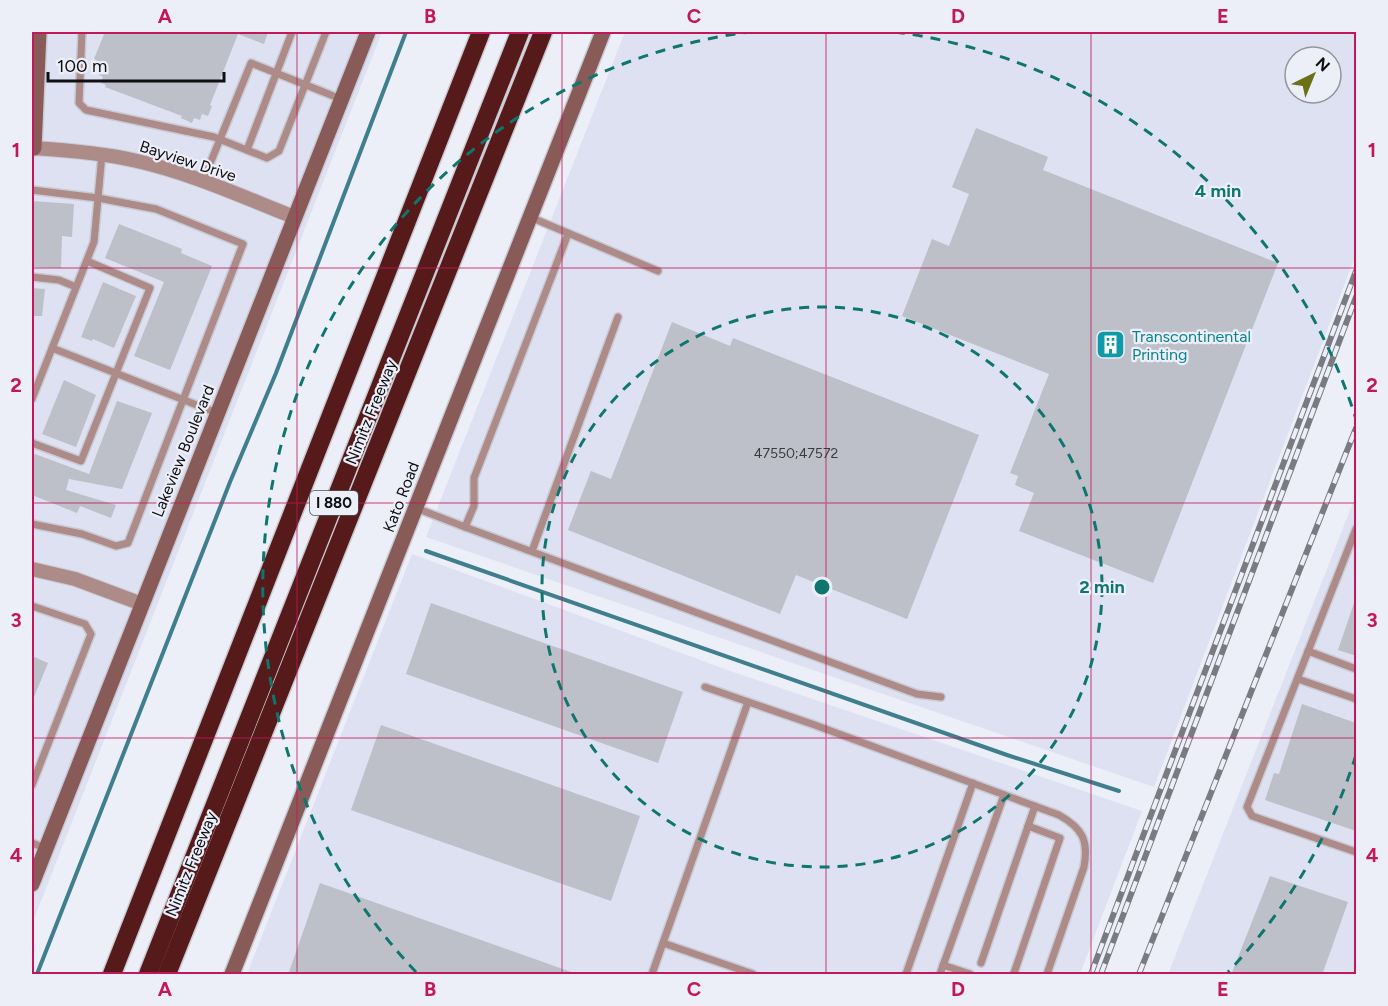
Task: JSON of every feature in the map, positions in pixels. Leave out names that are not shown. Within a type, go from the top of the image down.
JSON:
[{"type":"highway","name":"Nimitz Freeway","points":[[112,975],[481,32]]},
{"type":"highway","name":"I 880","points":[[148,975],[520,32]]},
{"type":"highway","name":"Nimitz Freeway","points":[[167,975],[543,32]]},
{"type":"street","points":[[33,148],[39,32]]},
{"type":"street","name":"Lakeview Boulevard","points":[[32,884],[38,846],[142,604],[368,32]]},
{"type":"street","name":"Kato Road","points":[[232,975],[603,32]]},
{"type":"street","name":"Bayview Drive","points":[[33,148],[102,154],[170,170],[294,217]]},
{"type":"street","points":[[32,569],[75,579],[142,604]]},
{"type":"lane","points":[[82,32],[79,103],[86,110],[219,139],[267,158],[279,151],[326,32]]},
{"type":"lane","points":[[247,150],[292,32]]},
{"type":"lane","points":[[203,181],[251,63],[341,99]]},
{"type":"lane","points":[[32,395],[94,242],[102,154]]},
{"type":"lane","points":[[32,190],[99,198],[156,209],[243,244],[128,543],[116,546],[82,534],[32,524]]},
{"type":"lane","points":[[530,217],[658,271]]},
{"type":"lane","points":[[465,527],[474,506],[474,478],[568,234]]},
{"type":"lane","points":[[32,443],[81,461],[150,288],[87,261]]},
{"type":"lane","points":[[32,278],[59,280],[76,287]]},
{"type":"lane","points":[[532,551],[618,317]]},
{"type":"lane","points":[[52,348],[217,413]]},
{"type":"lane","points":[[416,508],[917,694],[941,697]]},
{"type":"lane","points":[[1356,530],[1247,807],[1252,816],[1356,852]]},
{"type":"lane","points":[[32,606],[85,624],[91,634],[32,785]]},
{"type":"lane","points":[[1308,651],[1356,669]]},
{"type":"lane","points":[[1298,679],[1356,699]]},
{"type":"lane","points":[[705,687],[973,783],[1059,815],[1071,822],[1079,830],[1087,853],[1047,975]]},
{"type":"lane","points":[[652,975],[748,702]]},
{"type":"lane","points":[[906,975],[973,783]]},
{"type":"lane","points":[[940,975],[1004,795]]},
{"type":"lane","points":[[981,963],[1035,806]]},
{"type":"lane","points":[[1014,973],[1060,838],[1028,826]]},
{"type":"lane","points":[[663,943],[753,975]]},
{"type":"lane","points":[[943,965],[970,975]]},
{"type":"shaded area","points":[[32,32],[382,32],[32,924]]},
{"type":"shaded area","points":[[625,32],[1356,32],[1356,254],[1154,787],[426,537]]},
{"type":"shaded area","points":[[1356,495],[1356,974],[1168,974]]},
{"type":"shaded area","points":[[412,554],[733,672],[1142,811],[1080,974],[247,974]]},
{"type":"building","points":[[105,32],[268,32],[264,44],[238,34],[210,105],[212,106],[208,116],[202,114],[200,120],[194,118],[192,123],[181,118],[182,116],[105,87],[106,85],[101,83],[103,77],[98,74],[100,69],[93,67]]},
{"type":"building","name":"Transcontinental Printing","points":[[976,128],[1048,157],[1043,170],[1278,263],[1153,583],[1019,531],[1034,493],[1015,485],[1018,476],[1010,473],[1049,374],[902,316],[932,239],[949,246],[969,194],[952,187]]},
{"type":"building","points":[[32,201],[74,204],[72,237],[62,236],[61,268],[32,267]]},
{"type":"building","points":[[119,224],[182,249],[181,253],[212,266],[170,370],[134,356],[164,282],[105,258]]},
{"type":"building","points":[[103,282],[136,296],[114,348],[93,339],[92,341],[81,337]]},
{"type":"building","points":[[32,288],[45,289],[42,316],[32,316]]},
{"type":"building","points":[[672,322],[730,346],[733,338],[979,435],[907,619],[796,575],[780,614],[568,530],[591,471],[611,479]]},
{"type":"building","points":[[64,380],[96,395],[76,447],[42,434]]},
{"type":"building","points":[[117,401],[152,413],[122,489],[69,479],[66,490],[116,505],[111,518],[80,506],[77,513],[32,495],[32,453],[89,474]]},
{"type":"building","points":[[1356,600],[1356,656],[1338,650]]},
{"type":"building","points":[[431,603],[683,692],[658,763],[406,674]]},
{"type":"building","points":[[32,656],[48,663],[32,702]]},
{"type":"building","points":[[1302,704],[1356,723],[1356,831],[1265,800],[1274,773],[1279,774]]},
{"type":"building","points":[[381,725],[640,816],[611,901],[351,810]]},
{"type":"building","points":[[1270,876],[1348,902],[1322,975],[1231,975]]},
{"type":"building","points":[[320,883],[574,973],[573,975],[288,975]]},
{"type":"waterway","points":[[37,974],[230,482],[276,373],[406,32]]},
{"type":"waterway","points":[[426,551],[1007,755],[1119,791]]},
{"type":"railway","points":[[1091,974],[1356,271]]},
{"type":"railway","points":[[1101,974],[1356,297]]},
{"type":"railway","points":[[1139,974],[1356,428]]},
{"type":"place","name":"Transcontinental Printing","points":[[1111,345]]}]
